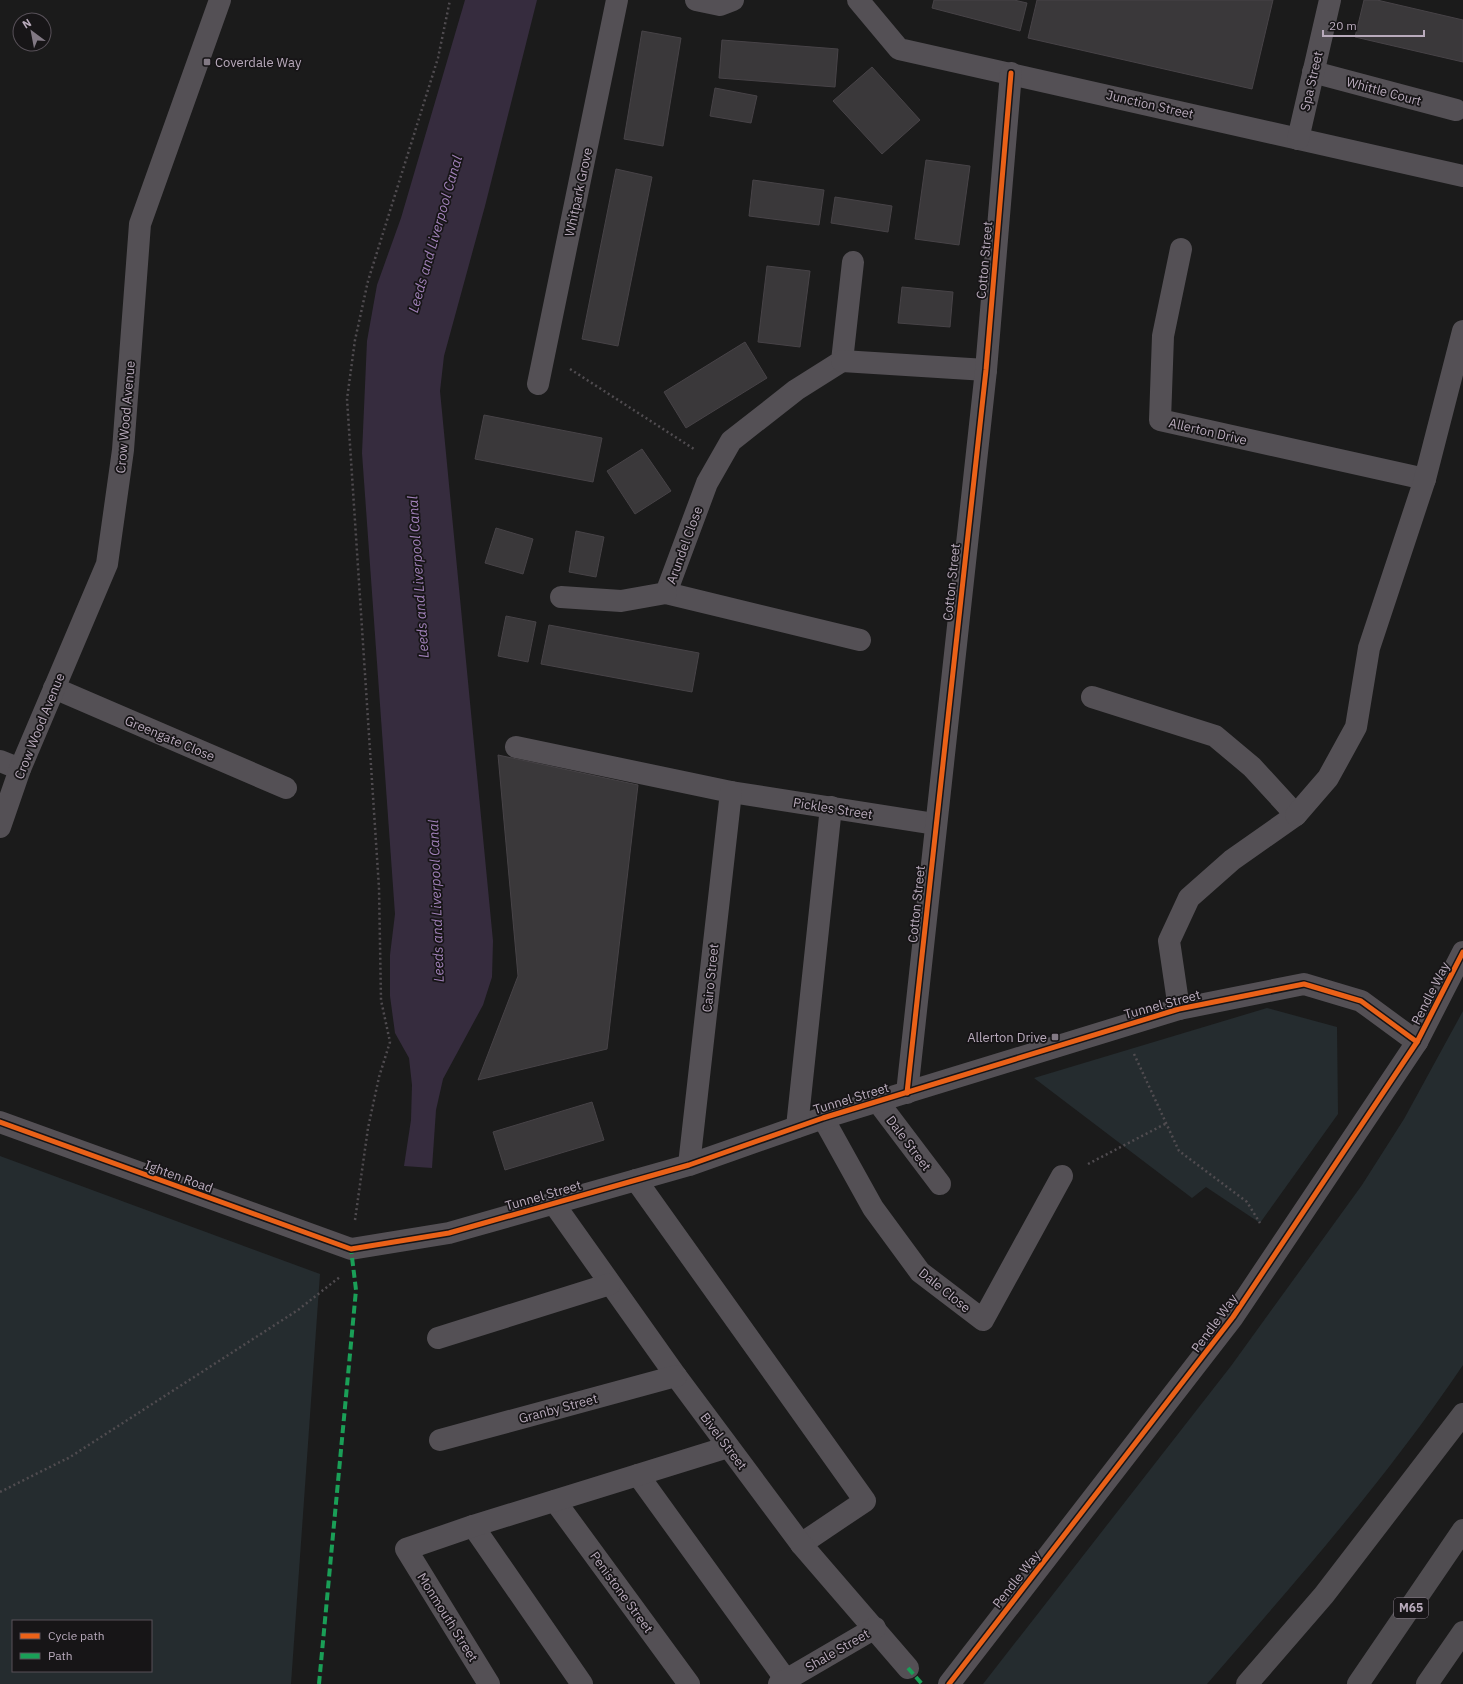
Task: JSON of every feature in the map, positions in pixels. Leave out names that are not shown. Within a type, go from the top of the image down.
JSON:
[{"type":"highway","points":[[1247,1684],[1324,1595],[1463,1414]]},
{"type":"highway","name":"M65","points":[[1358,1684],[1463,1530]]},
{"type":"highway","points":[[1427,1684],[1463,1632]]},
{"type":"street","name":"Crow Wood Avenue","points":[[0,827],[20,770],[107,564],[123,450],[140,224],[220,0]]},
{"type":"street","name":"Whitpark Grove","points":[[538,384],[617,0]]},
{"type":"street","points":[[696,0],[720,5],[732,0]]},
{"type":"street","name":"Junction Street","points":[[858,0],[899,48],[1463,176]]},
{"type":"street","name":"Spa Street","points":[[1298,139],[1330,0]]},
{"type":"street","name":"Whittle Court","points":[[1313,72],[1456,110]]},
{"type":"street","name":"Cotton Street","points":[[907,1092],[935,824],[986,370],[1010,73]]},
{"type":"street","name":"Allerton Drive","points":[[1181,249],[1163,336],[1160,420],[1425,479]]},
{"type":"street","points":[[853,262],[842,361],[986,370]]},
{"type":"street","points":[[1179,1009],[1169,941],[1189,898],[1232,860],[1296,815],[1328,778],[1356,727],[1369,648],[1425,479],[1463,331]]},
{"type":"street","name":"Arundel Close","points":[[842,361],[796,390],[731,441],[707,483],[666,593],[860,640]]},
{"type":"street","points":[[560,597],[621,601],[666,593]]},
{"type":"street","name":"Greengate Close","points":[[54,688],[286,788]]},
{"type":"street","points":[[1092,697],[1215,736],[1252,767],[1296,815]]},
{"type":"street","name":"Pickles Street","points":[[516,747],[731,792],[935,824]]},
{"type":"street","points":[[0,761],[20,770]]},
{"type":"street","name":"Cairo Street","points":[[689,1165],[731,792]]},
{"type":"street","points":[[797,1127],[832,807]]},
{"type":"street","name":"Pendle Way","points":[[949,1684],[1233,1317],[1417,1042],[1463,952]]},
{"type":"street","name":"Tunnel Street","points":[[351,1249],[449,1233],[554,1204],[689,1165],[823,1118],[1179,1009],[1304,984],[1360,1001],[1417,1042]]},
{"type":"street","name":"Dale Street","points":[[878,1102],[940,1184]]},
{"type":"street","name":"Dale Close","points":[[823,1118],[873,1208],[920,1272],[983,1320],[1062,1176]]},
{"type":"street","name":"Ighten Road","points":[[0,1122],[351,1249]]},
{"type":"street","points":[[636,1180],[865,1501],[801,1544]]},
{"type":"street","name":"Bivel Street","points":[[554,1204],[676,1376],[801,1544],[908,1668]]},
{"type":"street","points":[[438,1338],[610,1284]]},
{"type":"street","name":"Granby Street","points":[[440,1440],[676,1376]]},
{"type":"street","points":[[582,1684],[473,1526],[728,1447]]},
{"type":"street","points":[[638,1475],[783,1682]]},
{"type":"street","name":"Penistone Street","points":[[555,1501],[689,1684]]},
{"type":"street","name":"Monmouth Street","points":[[473,1526],[406,1549],[489,1684]]},
{"type":"street","name":"Shale Street","points":[[783,1682],[875,1628]]},
{"type":"path","points":[[351,1249],[368,1128],[379,1077],[390,1042],[381,1000],[379,888],[347,399],[355,340],[368,281],[438,58],[450,0]]},
{"type":"path","points":[[545,353],[718,465]]},
{"type":"path","points":[[1122,1026],[1179,1150],[1247,1202],[1278,1250]]},
{"type":"path","points":[[1062,1176],[1167,1123]]},
{"type":"path","points":[[0,1492],[67,1459],[298,1310],[347,1271]]},
{"type":"path","points":[[67,1459],[76,1451]]},
{"type":"shaded area","points":[[1267,1008],[1337,1027],[1338,1114],[1260,1223],[1206,1187],[1192,1198],[1034,1078]]},
{"type":"shaded area","points":[[1463,1011],[1463,1365],[1434,1407],[1340,1528],[1207,1684],[983,1684],[1231,1366],[1362,1185],[1404,1119]]},
{"type":"shaded area","points":[[0,1156],[320,1274],[291,1684],[0,1684]]},
{"type":"water","name":"Leeds and Liverpool Canal","points":[[465,0],[537,0],[485,206],[444,356],[440,391],[493,941],[492,977],[483,1005],[443,1079],[436,1110],[432,1168],[404,1166],[411,1120],[412,1085],[409,1058],[395,1033],[390,996],[390,955],[395,914],[362,453],[367,341],[377,285],[401,218]]},
{"type":"building","points":[[934,0],[1014,0],[1027,3],[1020,31],[932,8]]},
{"type":"building","points":[[1037,0],[1273,0],[1252,89],[1028,38]]},
{"type":"building","points":[[1364,0],[1377,0],[1463,20],[1463,62],[1355,37]]},
{"type":"building","points":[[642,31],[681,38],[663,146],[624,139]]},
{"type":"building","points":[[722,40],[838,49],[835,87],[719,78]]},
{"type":"building","points":[[872,67],[920,120],[882,154],[833,101]]},
{"type":"building","points":[[715,88],[757,96],[751,123],[710,116]]},
{"type":"building","points":[[926,160],[970,166],[959,245],[915,239]]},
{"type":"building","points":[[616,169],[652,177],[618,346],[582,339]]},
{"type":"building","points":[[753,180],[824,190],[819,225],[749,216]]},
{"type":"building","points":[[835,197],[892,206],[888,232],[831,223]]},
{"type":"building","points":[[767,266],[810,271],[800,347],[758,342]]},
{"type":"building","points":[[902,287],[953,292],[950,327],[898,323]]},
{"type":"building","points":[[745,342],[767,378],[686,428],[664,392]]},
{"type":"building","points":[[484,415],[602,438],[593,482],[475,459]]},
{"type":"building","points":[[642,449],[671,491],[635,514],[607,471]]},
{"type":"building","points":[[496,528],[533,539],[523,574],[485,563]]},
{"type":"building","points":[[576,531],[604,537],[596,577],[569,572]]},
{"type":"building","points":[[506,616],[536,622],[528,662],[498,656]]},
{"type":"building","points":[[549,625],[699,653],[692,692],[541,664]]},
{"type":"building","points":[[498,755],[638,785],[607,1049],[478,1080],[518,976]]},
{"type":"building","points":[[592,1102],[604,1140],[505,1170],[493,1132]]},
{"type":"marked path","points":[[319,1684],[356,1290],[351,1249]]},
{"type":"marked path","points":[[908,1668],[922,1684]]},
{"type":"cycle path","points":[[907,1093],[986,370],[1011,73]]},
{"type":"cycle path","points":[[949,1684],[1233,1317],[1417,1042],[1463,952]]},
{"type":"cycle path","points":[[0,1122],[351,1249],[449,1233],[689,1165],[823,1118],[1179,1009],[1304,984],[1361,1001],[1417,1042]]},
{"type":"place","name":"Coverdale Way","points":[[207,62]]},
{"type":"place","name":"Allerton Drive","points":[[1055,1037]]}]
